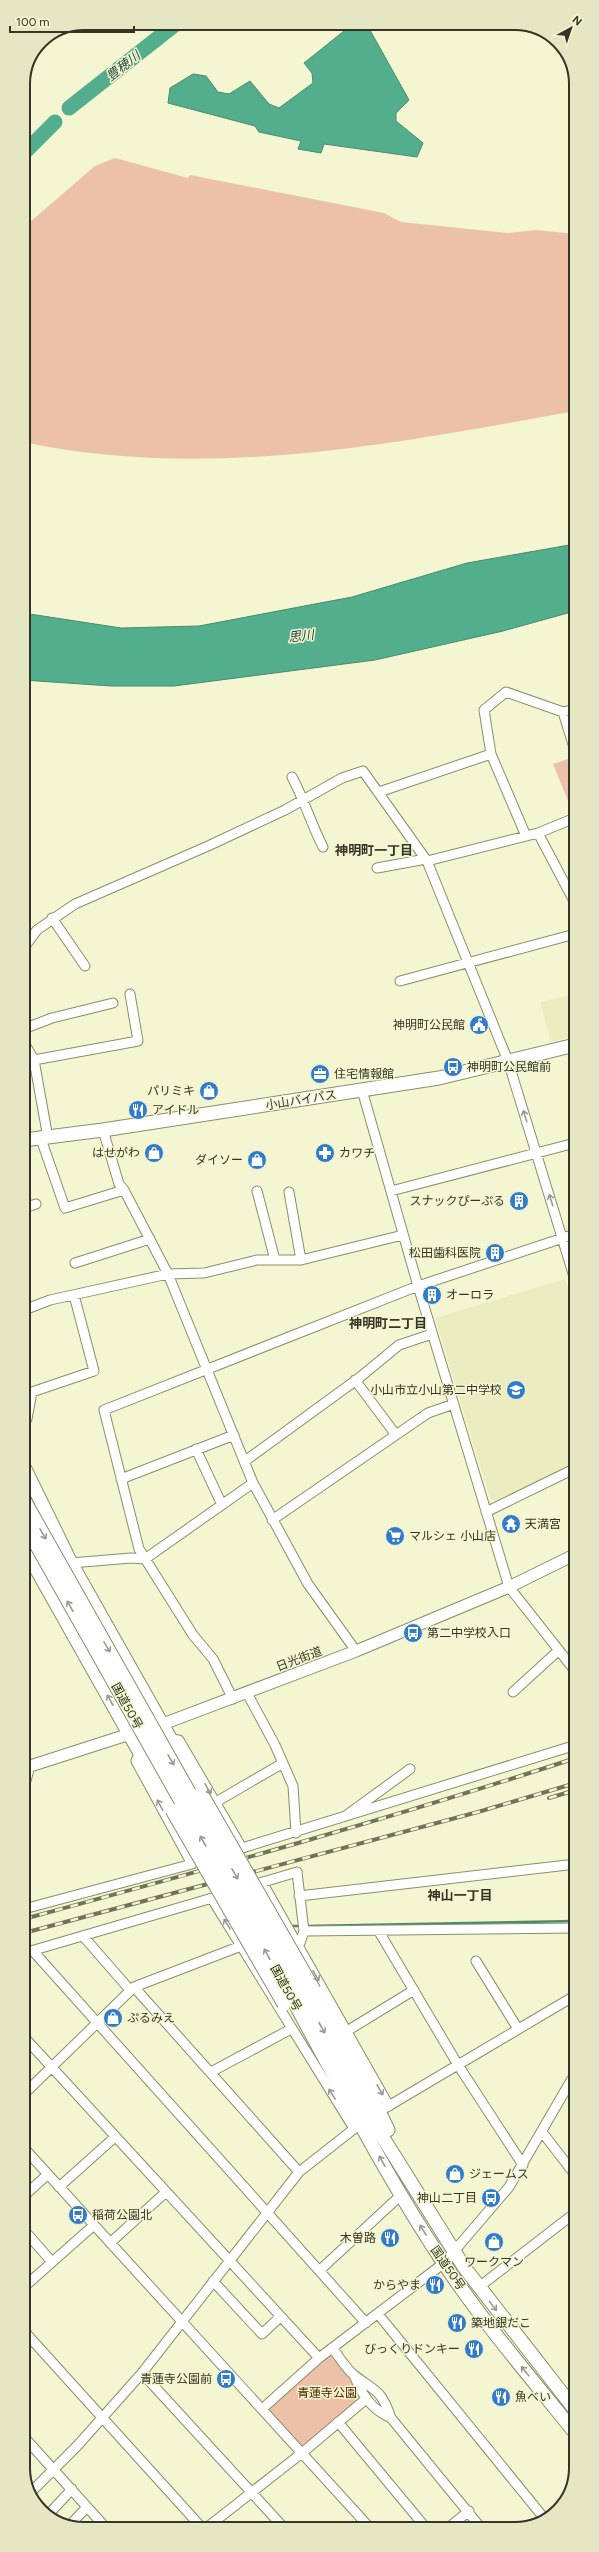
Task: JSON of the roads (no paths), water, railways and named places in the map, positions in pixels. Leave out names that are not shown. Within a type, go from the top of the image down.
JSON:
[{"type":"highway","name":"小山バイパス","points":[[30,1139],[103,1130],[439,1078],[569,1046]]},
{"type":"highway","points":[[30,1479],[71,1563],[201,1793],[299,1997]]},
{"type":"highway","name":"国道50号","points":[[30,1511],[299,1997],[336,2079],[370,2117],[405,2164],[412,2184],[454,2252],[478,2287],[569,2402]]},
{"type":"highway","name":"国道50号","points":[[30,1533],[370,2117],[401,2195],[444,2263],[569,2425]]},
{"type":"highway","points":[[30,1565],[140,1752],[172,1810],[299,1997]]},
{"type":"main road","name":"日光街道","points":[[30,1765],[162,1725],[233,1699],[356,1651],[509,1587],[569,1557]]},
{"type":"street","points":[[526,836],[491,754],[484,710],[506,692],[563,712],[569,710]]},
{"type":"street","points":[[563,712],[569,732]]},
{"type":"street","points":[[379,792],[491,754]]},
{"type":"street","points":[[30,940],[37,930],[52,918],[75,904],[208,846],[304,799],[342,778],[363,771],[427,860],[469,961],[508,1061],[569,1260]]},
{"type":"street","points":[[292,777],[304,799],[313,828],[323,847]]},
{"type":"street","points":[[377,868],[427,860],[526,836],[538,833],[569,820]]},
{"type":"street","points":[[538,833],[569,892]]},
{"type":"street","points":[[52,918],[85,966]]},
{"type":"street","points":[[400,981],[469,961],[569,936]]},
{"type":"street","points":[[34,1060],[138,1042],[130,994]]},
{"type":"street","points":[[30,1027],[52,1018],[113,1003]]},
{"type":"street","points":[[30,1052],[34,1060],[45,1138],[65,1208],[124,1190]]},
{"type":"street","points":[[362,1090],[432,1334],[509,1587],[569,1663]]},
{"type":"street","points":[[103,1130],[119,1184],[124,1190],[168,1274],[253,1483],[308,1584],[356,1651]]},
{"type":"street","points":[[391,1191],[569,1145]]},
{"type":"street","points":[[257,1191],[275,1260]]},
{"type":"street","points":[[289,1192],[301,1260]]},
{"type":"street","points":[[30,1206],[36,1204]]},
{"type":"street","points":[[30,1308],[50,1300],[74,1296],[168,1274],[204,1273],[257,1260],[301,1260],[403,1235]]},
{"type":"street","points":[[233,1699],[213,1660],[193,1635],[139,1549],[104,1410],[418,1286],[569,1235]]},
{"type":"street","points":[[76,1263],[150,1239]]},
{"type":"street","points":[[30,1403],[32,1392],[94,1371],[74,1296]]},
{"type":"street","points":[[245,1462],[355,1380],[399,1345],[432,1334]]},
{"type":"street","points":[[355,1380],[396,1435]]},
{"type":"street","points":[[272,1520],[428,1413],[454,1404]]},
{"type":"street","points":[[121,1478],[234,1435]]},
{"type":"street","points":[[196,1449],[222,1506]]},
{"type":"street","points":[[486,1512],[569,1471]]},
{"type":"street","points":[[71,1563],[131,1558],[146,1559],[253,1483]]},
{"type":"street","points":[[513,1692],[559,1650]]},
{"type":"street","points":[[247,1693],[283,1763],[293,1786],[296,1833]]},
{"type":"street","points":[[170,1738],[179,1740],[242,1848],[342,1820],[569,1748]]},
{"type":"street","points":[[30,1908],[192,1864],[136,1761],[140,1752]]},
{"type":"street","points":[[216,1802],[283,1763]]},
{"type":"street","points":[[342,1820],[410,1769]]},
{"type":"street","points":[[300,1896],[569,1865]]},
{"type":"street","points":[[30,1951],[212,1899],[297,1872],[303,1927],[299,1946]]},
{"type":"street","points":[[262,1882],[347,2031],[370,2117]]},
{"type":"street","points":[[212,1899],[291,2028],[370,2117]]},
{"type":"street","points":[[303,1927],[378,1930],[569,1928]]},
{"type":"street","points":[[378,1930],[458,2065],[523,2165]]},
{"type":"street","points":[[83,1936],[211,2072],[299,2172]]},
{"type":"street","points":[[30,2088],[132,1988],[241,1946]]},
{"type":"street","points":[[30,1954],[97,2022],[366,2323]]},
{"type":"street","points":[[476,1960],[518,2029]]},
{"type":"street","points":[[347,2031],[414,1990]]},
{"type":"street","points":[[34,2488],[103,2418],[142,2373],[299,2172],[370,2117],[569,1999]]},
{"type":"street","points":[[211,2072],[291,2028]]},
{"type":"street","points":[[30,2043],[228,2262],[319,2358]]},
{"type":"street","points":[[262,2409],[319,2358],[444,2263],[509,2187],[569,2084]]},
{"type":"street","points":[[542,2132],[569,2167]]},
{"type":"street","points":[[59,2187],[115,2137]]},
{"type":"street","points":[[30,2154],[365,2522]]},
{"type":"street","points":[[30,2190],[48,2174]]},
{"type":"street","points":[[110,2243],[166,2192]]},
{"type":"street","points":[[320,2270],[401,2195]]},
{"type":"street","points":[[478,2287],[569,2217]]},
{"type":"street","points":[[30,2282],[94,2225]]},
{"type":"street","points":[[30,2237],[52,2262]]},
{"type":"street","points":[[213,2281],[262,2334],[280,2317]]},
{"type":"street","points":[[378,2314],[542,2515]]},
{"type":"street","points":[[30,2338],[198,2522]]},
{"type":"street","points":[[332,2348],[354,2375],[366,2399],[377,2412],[391,2418]]},
{"type":"street","points":[[142,2373],[278,2522]]},
{"type":"street","points":[[354,2375],[374,2387],[386,2403],[391,2418],[476,2522]]},
{"type":"street","points":[[213,2522],[302,2453],[366,2399]]},
{"type":"street","points":[[338,2422],[421,2522]]},
{"type":"street","points":[[30,2444],[99,2522]]},
{"type":"street","points":[[52,2511],[72,2490]]},
{"type":"street","points":[[74,2521],[87,2507]]},
{"type":"street","points":[[456,2522],[469,2512]]},
{"type":"water","points":[[345,30],[370,30],[409,100],[396,113],[396,121],[423,143],[417,157],[324,144],[321,153],[298,149],[301,141],[259,132],[255,126],[168,103],[170,88],[193,74],[206,76],[218,92],[229,94],[250,81],[269,104],[279,108],[313,83],[312,73],[304,63]]},
{"type":"water","name":"思川","points":[[569,545],[569,613],[503,631],[375,660],[174,686],[111,686],[30,680],[30,614],[121,628],[199,626],[352,597],[467,563]]},
{"type":"waterway","name":"豊穂川","points":[[69,108],[168,30]]},
{"type":"waterway","name":"豊穂川","points":[[30,147],[55,122]]},
{"type":"waterway","points":[[306,1926],[569,1921]]},
{"type":"waterway","points":[[292,1926],[301,1926]]},
{"type":"railway","points":[[30,1917],[301,1842],[569,1760]]},
{"type":"railway","points":[[30,1931],[478,1812],[569,1785]]},
{"type":"railway","points":[[549,1798],[569,1792]]},
{"type":"place","name":"神明町公民館","points":[[479,1025]]},
{"type":"place","name":"神明町公民館前","points":[[453,1067]]},
{"type":"place","name":"住宅情報館","points":[[320,1074]]},
{"type":"place","name":"パリミキ","points":[[209,1091]]},
{"type":"place","name":"アイドル","points":[[138,1110]]},
{"type":"place","name":"はせがわ","points":[[154,1153]]},
{"type":"place","name":"カワチ","points":[[325,1153]]},
{"type":"place","name":"ダイソー","points":[[257,1160]]},
{"type":"place","name":"スナックぴーぷる","points":[[519,1201]]},
{"type":"place","name":"松田歯科医院","points":[[495,1253]]},
{"type":"place","name":"オーロラ","points":[[432,1295]]},
{"type":"place","name":"小山市立小山第二中学校","points":[[516,1390]]},
{"type":"place","name":"天満宮","points":[[511,1524]]},
{"type":"place","name":"マルシェ 小山店","points":[[395,1536]]},
{"type":"place","name":"第二中学校入口","points":[[413,1633]]},
{"type":"place","name":"ぷるみえ","points":[[113,2018]]},
{"type":"place","name":"ジェームス","points":[[455,2174]]},
{"type":"place","name":"神山二丁目","points":[[491,2198]]},
{"type":"place","name":"稲荷公園北","points":[[78,2215]]},
{"type":"place","name":"木曽路","points":[[390,2238]]},
{"type":"place","name":"ワークマン","points":[[494,2242]]},
{"type":"place","name":"からやま","points":[[435,2285]]},
{"type":"place","name":"築地銀だこ","points":[[457,2323]]},
{"type":"place","name":"びっくりドンキー","points":[[474,2349]]},
{"type":"place","name":"青蓮寺公園前","points":[[226,2379]]},
{"type":"place","name":"魚べい","points":[[501,2397]]},
{"type":"district","name":"神明町一丁目","points":[[374,850]]},
{"type":"district","name":"神明町二丁目","points":[[388,1323]]},
{"type":"district","name":"神山一丁目","points":[[460,1895]]},
{"type":"park label","name":"青蓮寺公園","points":[[327,2393]]}]
